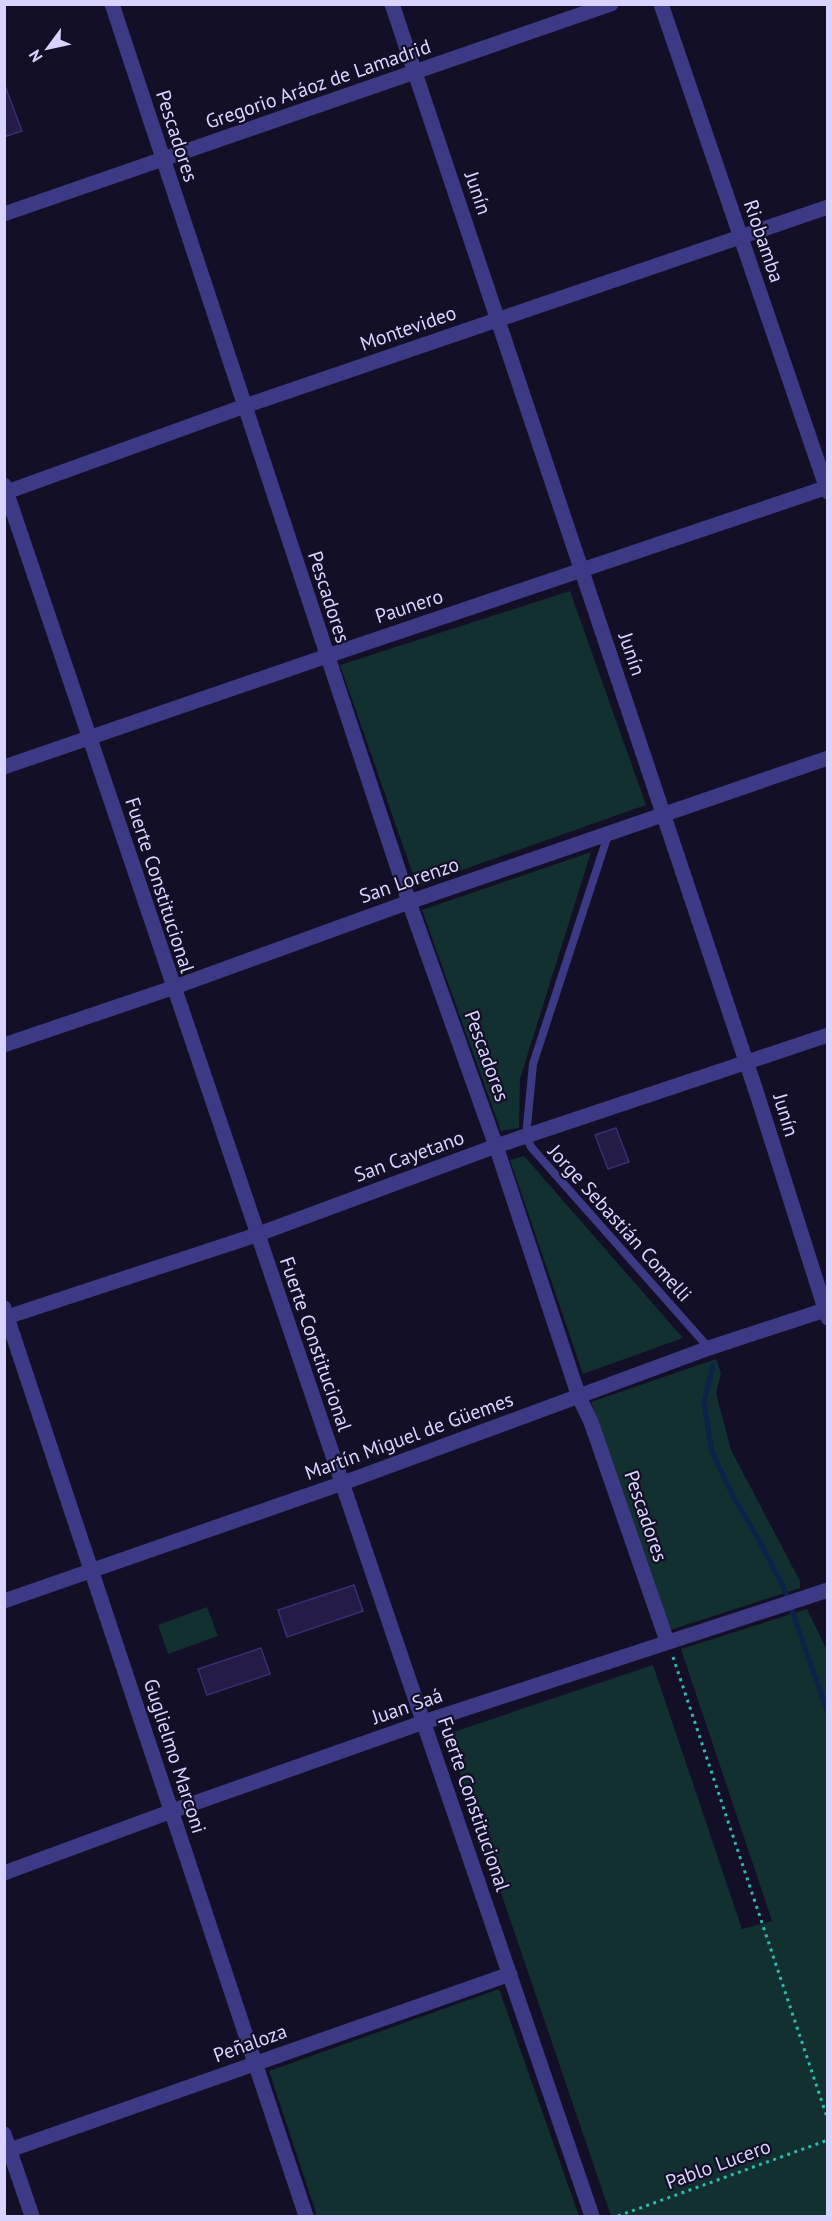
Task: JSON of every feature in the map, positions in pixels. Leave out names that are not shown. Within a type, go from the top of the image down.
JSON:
[{"type":"street","name":"Pescadores","points":[[112,4],[409,902],[496,1146],[579,1397],[591,1422],[667,1641]]},
{"type":"street","name":"Junín","points":[[392,4],[664,815],[827,1313]]},
{"type":"street","name":"Gregorio Aráoz de Lamadrid","points":[[4,214],[611,4]]},
{"type":"street","name":"Riobamba","points":[[661,4],[827,489]]},
{"type":"street","name":"Montevideo","points":[[5,490],[828,207]]},
{"type":"street","name":"Paunero","points":[[4,767],[827,489]]},
{"type":"street","name":"Fuerte Constitucional","points":[[5,490],[172,988],[592,2217]]},
{"type":"street","name":"San Lorenzo","points":[[4,1045],[172,988],[409,902],[828,758]]},
{"type":"street","name":"San Cayetano","points":[[5,1314],[256,1235],[496,1146],[828,1035]]},
{"type":"street","name":"Martín Miguel de Güemes","points":[[4,1601],[343,1483],[709,1348],[827,1313]]},
{"type":"street","name":"Guglielmo Marconi","points":[[5,1314],[306,2217]]},
{"type":"street","name":"Juan Saá","points":[[4,1873],[424,1722],[828,1590]]},
{"type":"street","name":"Peñaloza","points":[[7,2151],[510,1974]]},
{"type":"street","points":[[4,2134],[7,2151],[32,2217]]},
{"type":"lane","name":"Jorge Sebastián Comelli","points":[[608,835],[533,1064],[526,1136],[531,1147],[709,1348]]},
{"type":"path","points":[[667,1641],[828,2120]]},
{"type":"path","name":"Pablo Lucero","points":[[618,2217],[828,2140]]},
{"type":"green space","points":[[570,591],[646,805],[417,886],[340,665]]},
{"type":"green space","points":[[591,852],[520,1079],[519,1128],[501,1131],[422,910]]},
{"type":"green space","points":[[524,1156],[683,1338],[583,1374],[510,1160]]},
{"type":"green space","points":[[716,1359],[721,1373],[716,1393],[731,1450],[800,1581],[800,1588],[670,1630],[591,1402]]},
{"type":"green space","points":[[207,1607],[218,1636],[168,1654],[158,1625]]},
{"type":"green space","points":[[807,1609],[828,1652],[827,2216],[611,2216],[447,1734],[653,1665],[742,1929],[772,1921],[681,1649]]},
{"type":"green space","points":[[499,1989],[579,2216],[317,2216],[269,2071]]},
{"type":"building","points":[[4,83],[22,131],[4,137]]},
{"type":"building","points":[[616,1128],[629,1162],[608,1169],[595,1135]]},
{"type":"building","points":[[354,1585],[363,1611],[287,1637],[278,1610]]},
{"type":"building","points":[[261,1648],[270,1674],[207,1695],[198,1669]]},
{"type":"waterway","points":[[713,1365],[704,1402],[712,1452],[733,1496],[784,1588],[828,1714]]}]
